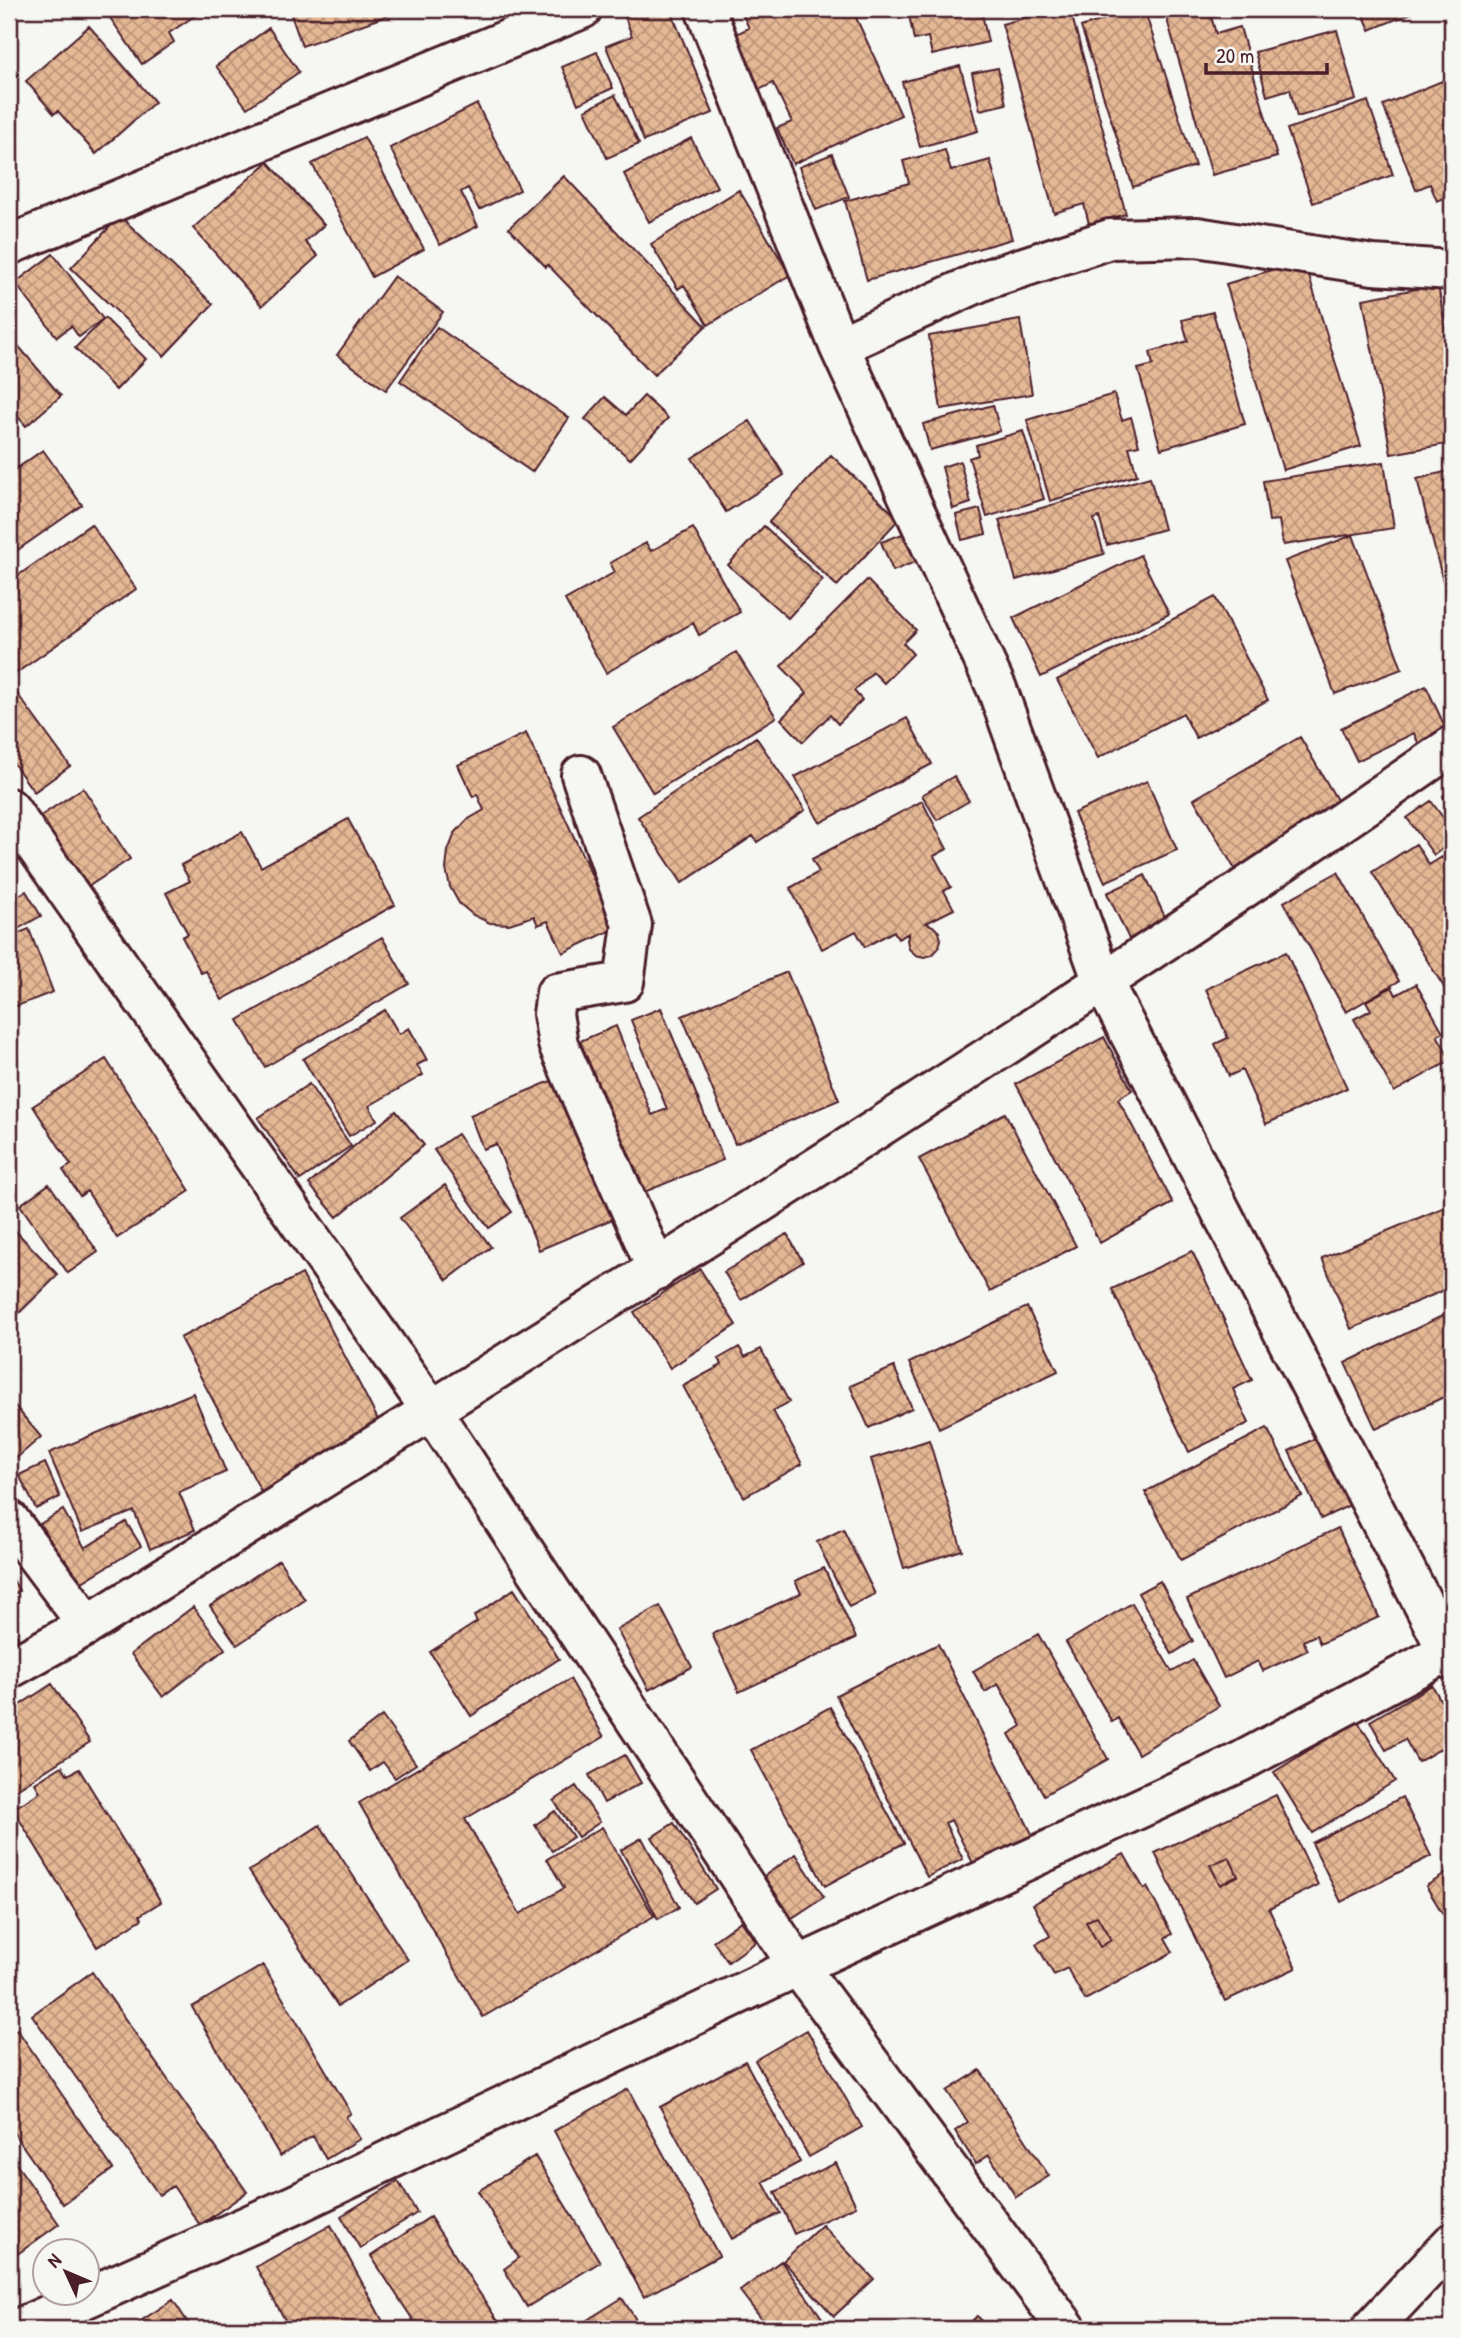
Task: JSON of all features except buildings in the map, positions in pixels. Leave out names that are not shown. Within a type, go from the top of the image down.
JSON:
[{"type":"street","points":[[9,245],[582,9]]},
{"type":"street","points":[[17,2329],[294,2204],[798,1966],[1240,1762],[1450,1656],[1103,982],[997,689],[839,346],[705,9]]},
{"type":"street","points":[[839,346],[984,280],[1110,239],[1197,237],[1373,265],[1452,270]]},
{"type":"street","points":[[9,1669],[88,1625],[657,1270],[1103,982],[1282,864],[1452,746]]},
{"type":"street","points":[[581,775],[632,925],[624,982],[556,993],[553,1014],[558,1044],[657,1270]]},
{"type":"street","points":[[9,808],[431,1410],[798,1966],[1067,2329]]},
{"type":"street","points":[[9,1520],[88,1625]]},
{"type":"street","points":[[1371,2329],[1452,2243]]}]
